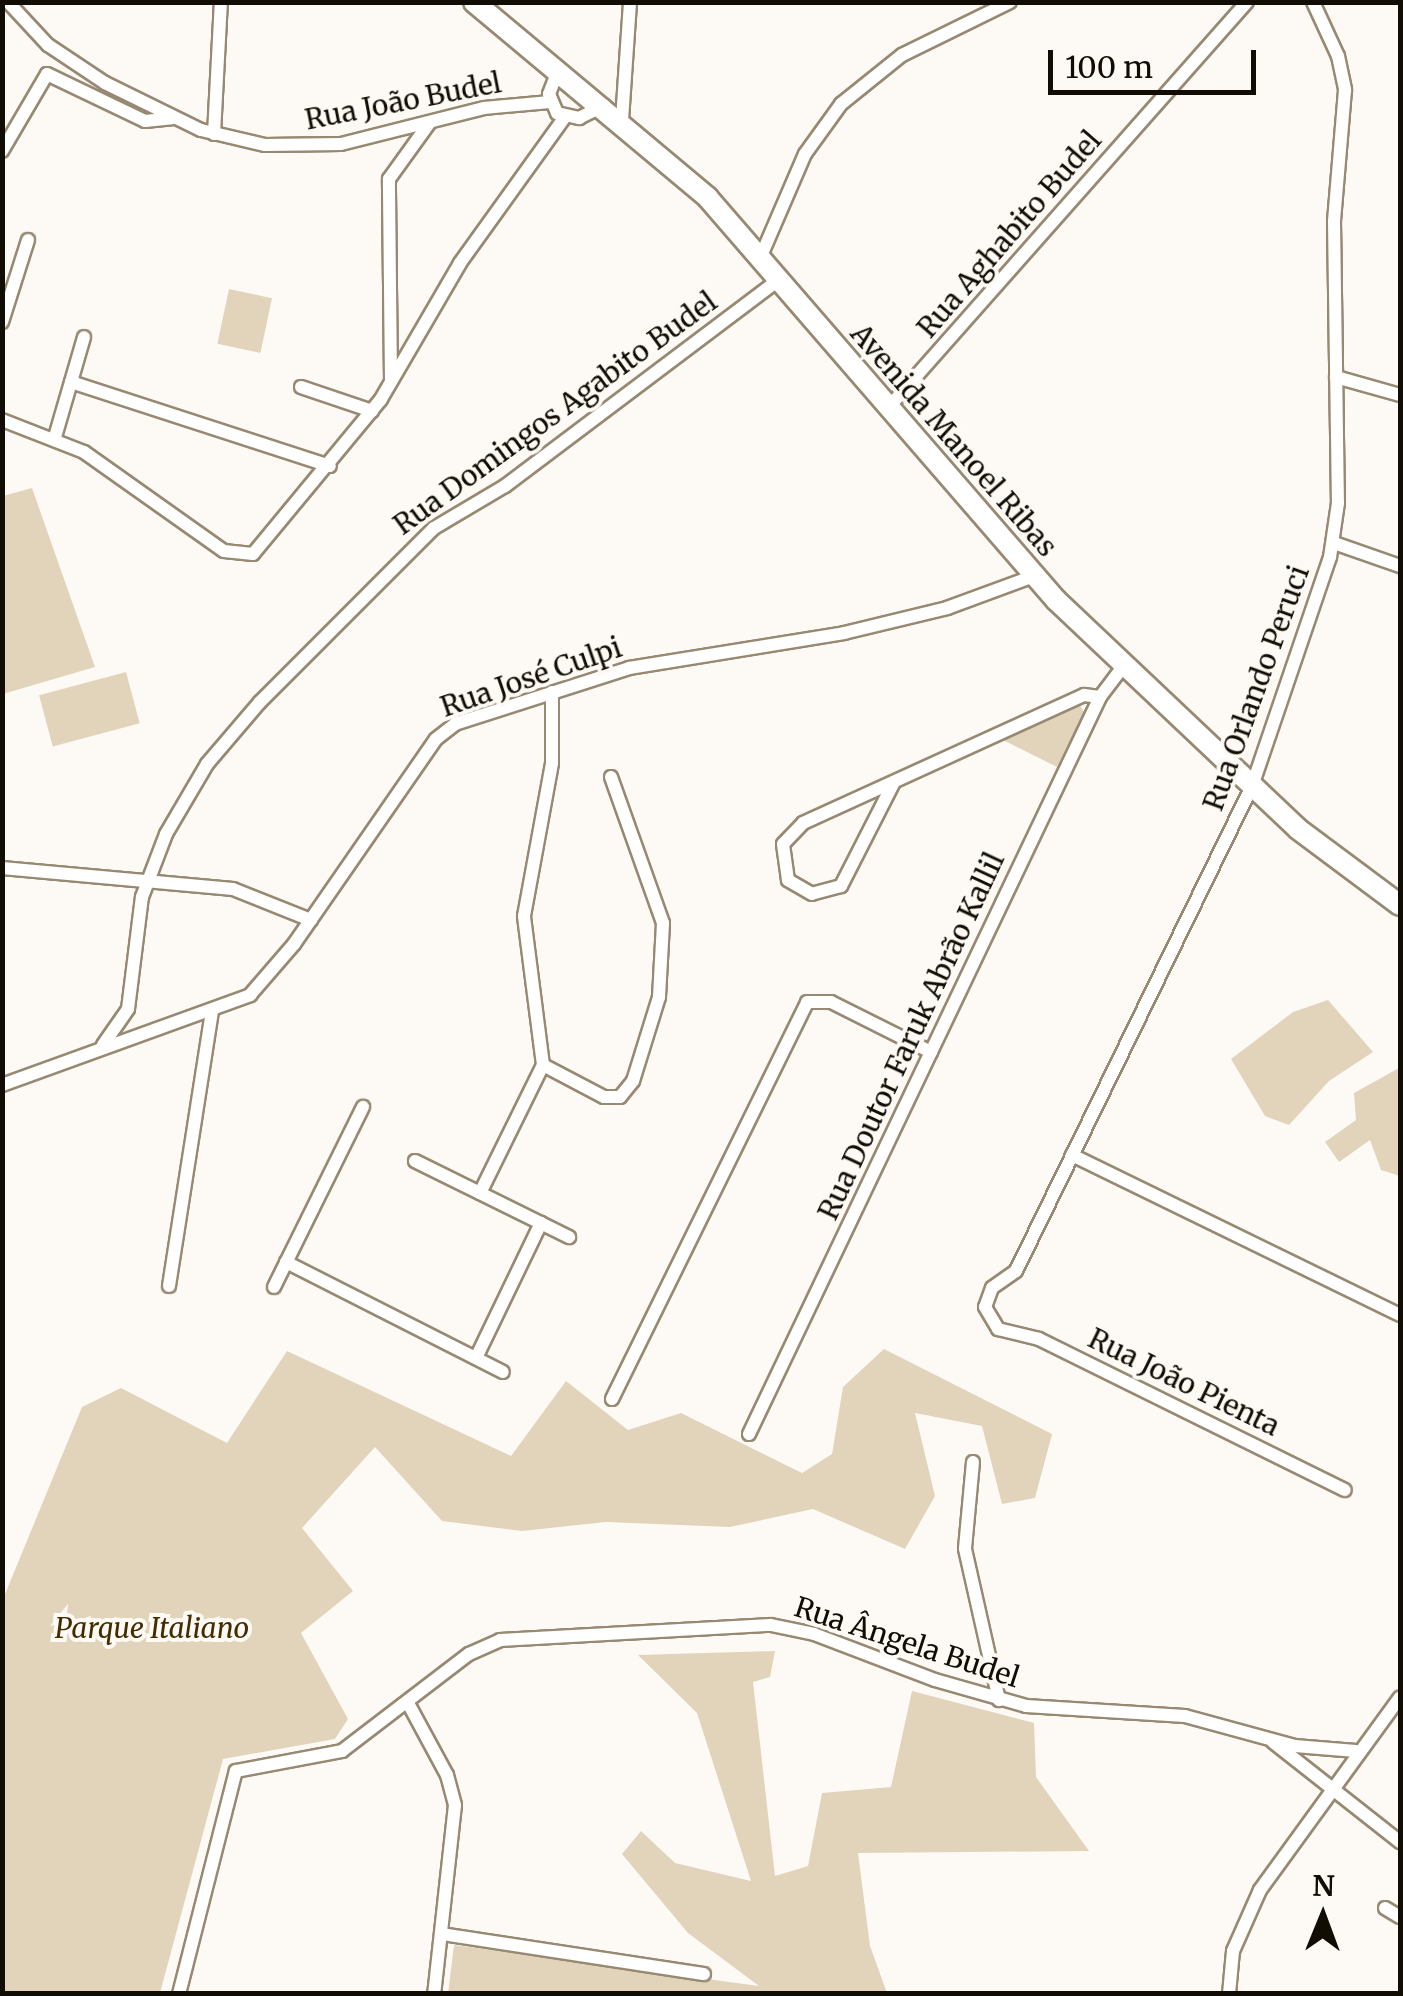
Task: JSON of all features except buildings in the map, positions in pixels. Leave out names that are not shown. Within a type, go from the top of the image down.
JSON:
[{"type":"main road","name":"Avenida Manoel Ribas","points":[[474,2],[622,120],[761,256],[1034,576],[1125,664],[1324,851],[1397,894]]},
{"type":"street","name":"Rua João Budel","points":[[8,2],[65,58],[172,118],[214,134],[315,146],[550,102]]},
{"type":"street","points":[[214,134],[221,2]]},
{"type":"street","points":[[622,120],[630,2]]},
{"type":"street","points":[[761,256],[806,154],[841,104],[902,55],[1010,2]]},
{"type":"street","name":"Rua Aghabito Budel","points":[[888,408],[1247,2]]},
{"type":"street","name":"Rua Orlando Peruci","points":[[998,1330],[986,1316],[987,1296],[1016,1271],[1252,786],[1334,543],[1334,222],[1345,90],[1338,56],[1313,2]]},
{"type":"street","points":[[2,14],[19,15]]},
{"type":"street","points":[[559,68],[550,102],[565,117],[588,116],[604,105]]},
{"type":"street","points":[[2,151],[48,74],[145,122],[172,118]]},
{"type":"street","points":[[2,420],[55,438],[213,544],[245,556],[266,544],[372,411],[475,240],[565,117]]},
{"type":"street","points":[[391,384],[388,179],[430,122]]},
{"type":"street","points":[[2,322],[28,240]]},
{"type":"street","name":"Rua Domingos Agabito Budel","points":[[102,1047],[132,992],[148,878],[197,779],[260,702],[416,543],[505,486],[780,279]]},
{"type":"street","points":[[55,438],[84,337]]},
{"type":"street","points":[[1336,377],[1400,395]]},
{"type":"street","points":[[71,382],[330,466]]},
{"type":"street","points":[[302,387],[372,411]]},
{"type":"street","points":[[1334,543],[1400,566]]},
{"type":"street","name":"Rua José Culpi","points":[[2,1085],[102,1047],[212,1012],[262,984],[445,730],[642,665],[744,654],[898,621],[1034,576]]},
{"type":"street","name":"Rua Doutor Faruk Abrão Kallil","points":[[749,1434],[1100,697],[1125,664]]},
{"type":"street","points":[[480,1193],[543,1065],[524,916],[548,768],[548,693]]},
{"type":"street","points":[[894,782],[848,879],[832,893],[803,892],[788,880],[781,857],[787,836],[894,782],[1084,696],[1100,697]]},
{"type":"street","points":[[543,1065],[604,1097],[620,1097],[633,1081],[656,1009],[663,923],[611,777]]},
{"type":"street","points":[[2,868],[233,888],[310,920]]},
{"type":"street","points":[[612,1399],[802,1008],[815,998],[931,1052]]},
{"type":"street","points":[[170,1286],[212,1012]]},
{"type":"street","points":[[274,1286],[363,1107]]},
{"type":"street","points":[[1072,1155],[1400,1315]]},
{"type":"street","points":[[415,1161],[569,1237]]},
{"type":"street","points":[[476,1358],[541,1223]]},
{"type":"street","points":[[286,1262],[503,1372]]},
{"type":"street","name":"Rua João Pienta","points":[[998,1330],[1039,1339],[1345,1490]]},
{"type":"street","points":[[973,1462],[964,1549],[999,1700]]},
{"type":"street","name":"Rua Ângela Budel","points":[[178,1994],[236,1771],[332,1756],[408,1704],[469,1654],[500,1640],[750,1624],[814,1634],[999,1700],[1062,1711],[1206,1718],[1271,1740],[1356,1752]]},
{"type":"street","points":[[1229,1994],[1234,1952],[1248,1911],[1327,1789],[1400,1697]]},
{"type":"street","points":[[408,1704],[446,1775],[455,1806],[434,1994]]},
{"type":"street","points":[[1271,1740],[1327,1789],[1400,1842]]},
{"type":"street","points":[[1385,1908],[1400,1917]]},
{"type":"street","points":[[442,1934],[704,1974]]},
{"type":"green space","points":[[229,289],[272,298],[260,353],[217,344]]},
{"type":"green space","points":[[32,488],[95,667],[3,694],[3,496]]},
{"type":"green space","points":[[126,672],[140,723],[53,746],[39,695]]},
{"type":"green space","points":[[1078,702],[1084,712],[1057,767],[997,737]]},
{"type":"green space","points":[[1328,1000],[1373,1052],[1329,1081],[1289,1125],[1265,1116],[1231,1059],[1293,1012]]},
{"type":"green space","points":[[1399,1068],[1400,1176],[1381,1170],[1370,1140],[1339,1162],[1325,1142],[1356,1120],[1354,1093]]},
{"type":"green space","name":"Parque Italiano","points":[[884,1349],[1052,1434],[1035,1498],[1002,1504],[982,1426],[915,1413],[935,1496],[905,1549],[813,1509],[730,1527],[606,1522],[522,1531],[442,1521],[375,1447],[302,1528],[353,1591],[301,1633],[348,1719],[335,1739],[223,1759],[160,1993],[3,1993],[3,1599],[82,1407],[121,1388],[227,1443],[287,1351],[511,1456],[566,1381],[628,1430],[681,1413],[802,1473],[832,1454],[843,1387]]},
{"type":"green space","points":[[775,1651],[770,1677],[753,1682],[775,1876],[808,1866],[822,1793],[891,1787],[912,1691],[1034,1723],[1036,1777],[1089,1851],[858,1853],[870,1946],[887,1993],[448,1994],[454,1945],[759,1986],[688,1933],[622,1854],[641,1831],[675,1863],[751,1881],[697,1713],[638,1655]]}]
